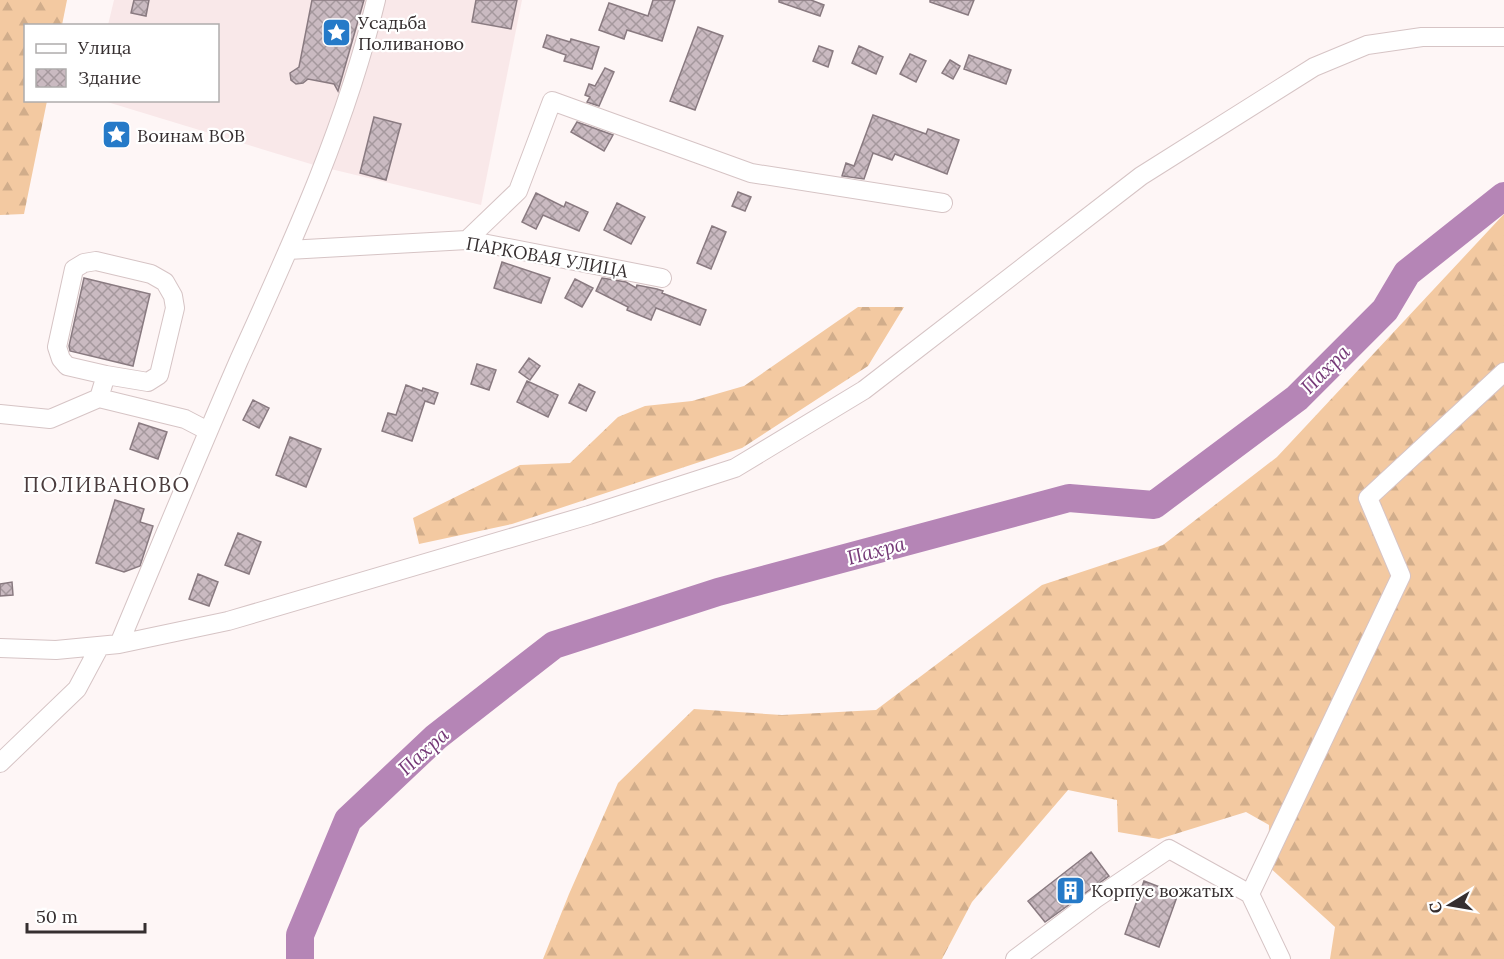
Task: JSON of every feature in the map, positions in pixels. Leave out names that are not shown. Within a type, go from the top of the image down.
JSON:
[{"type":"street","points":[[119,644],[208,431],[324,166],[376,0]]},
{"type":"street","points":[[0,648],[56,650],[119,644],[228,621],[578,518],[735,468],[864,390],[1141,176],[1314,67],[1367,45],[1422,37],[1504,36]]},
{"type":"street","points":[[467,240],[518,191],[552,101],[750,173],[943,203]]},
{"type":"street","name":"ПАРКОВАЯ УЛИЦА","points":[[288,250],[467,240],[662,278]]},
{"type":"street","points":[[96,261],[151,274],[165,282],[173,296],[176,308],[159,375],[148,382],[106,375],[67,366],[61,359],[57,347],[74,269],[84,263],[96,261]]},
{"type":"street","points":[[1250,894],[1401,576],[1368,498],[1504,372]]},
{"type":"street","points":[[99,398],[106,375]]},
{"type":"street","points":[[0,414],[50,419],[99,398],[185,419],[208,431]]},
{"type":"street","points":[[0,763],[77,688],[100,646]]},
{"type":"street","points":[[1015,959],[1095,898],[1169,849],[1250,894],[1281,959]]},
{"type":"shaded area","points":[[114,0],[522,0],[481,205],[314,165],[107,102],[219,102],[219,24],[108,24]]},
{"type":"green space","points":[[0,0],[67,0],[62,24],[24,24],[24,102],[47,102],[24,214],[0,215]]},
{"type":"green space","points":[[1504,214],[1504,959],[1330,959],[1335,927],[1268,866],[1269,825],[1246,812],[1159,839],[1118,832],[1117,800],[1068,790],[972,902],[942,959],[543,959],[618,783],[694,709],[782,715],[876,710],[1042,585],[1163,545],[1277,457]]},
{"type":"green space","points":[[858,307],[904,307],[868,366],[742,448],[512,524],[419,544],[413,518],[520,465],[570,463],[618,417],[645,406],[692,401],[744,386]]},
{"type":"building","points":[[134,0],[149,0],[146,16],[131,13]]},
{"type":"building","points":[[312,0],[364,0],[338,91],[334,84],[308,79],[296,84],[291,80],[290,73],[299,67]]},
{"type":"building","points":[[476,0],[517,0],[511,29],[472,22]]},
{"type":"building","points":[[653,0],[675,0],[662,41],[627,30],[624,39],[599,30],[609,3],[648,16]]},
{"type":"building","points":[[779,0],[811,0],[824,5],[820,16],[779,2]]},
{"type":"building","points":[[930,0],[974,0],[968,15],[930,2]]},
{"type":"building","points":[[698,27],[723,36],[695,110],[670,101]]},
{"type":"building","points":[[547,35],[599,47],[592,69],[564,61],[566,55],[543,47]]},
{"type":"building","points":[[819,46],[833,51],[828,67],[813,61]]},
{"type":"building","points":[[859,46],[883,57],[876,74],[852,63]]},
{"type":"building","points":[[910,54],[926,61],[916,82],[900,74]]},
{"type":"building","points":[[969,55],[1011,70],[1006,84],[964,69]]},
{"type":"building","points":[[950,60],[960,66],[953,79],[942,73]]},
{"type":"building","points":[[605,68],[614,72],[599,106],[587,102],[590,97],[585,95],[589,84],[595,86]]},
{"type":"building","points":[[873,115],[926,134],[928,129],[959,140],[947,174],[895,154],[892,160],[873,153],[864,179],[842,176],[846,163],[854,166]]},
{"type":"building","points":[[374,117],[401,124],[386,180],[360,173]]},
{"type":"building","points":[[577,122],[613,135],[604,151],[571,132]]},
{"type":"building","points":[[738,192],[751,197],[745,211],[732,206]]},
{"type":"building","points":[[536,193],[564,207],[566,202],[588,212],[579,231],[543,215],[536,229],[522,222]]},
{"type":"building","points":[[617,203],[645,217],[631,244],[604,230]]},
{"type":"building","points":[[712,226],[726,232],[711,269],[697,263]]},
{"type":"building","points":[[502,262],[550,278],[541,303],[494,288]]},
{"type":"building","points":[[84,278],[150,294],[133,366],[70,351],[69,346]]},
{"type":"building","points":[[602,278],[626,282],[636,288],[637,285],[657,289],[706,310],[700,325],[656,308],[651,320],[627,310],[628,307],[596,291]]},
{"type":"building","points":[[575,279],[593,288],[582,307],[565,298]]},
{"type":"building","points":[[529,358],[540,366],[530,380],[519,372]]},
{"type":"building","points":[[477,364],[496,370],[489,390],[471,384]]},
{"type":"building","points":[[527,381],[558,395],[548,417],[517,402]]},
{"type":"building","points":[[579,384],[595,392],[586,411],[569,403]]},
{"type":"building","points":[[406,385],[422,391],[423,388],[438,393],[434,404],[425,401],[412,441],[382,431],[388,413],[396,415]]},
{"type":"building","points":[[253,400],[269,408],[259,428],[243,420]]},
{"type":"building","points":[[139,423],[167,432],[158,459],[130,449]]},
{"type":"building","points":[[290,437],[321,449],[306,487],[276,475]]},
{"type":"building","points":[[115,500],[144,509],[140,522],[153,526],[140,566],[124,572],[96,563]]},
{"type":"building","points":[[238,533],[261,542],[249,574],[225,565]]},
{"type":"building","points":[[198,574],[218,582],[209,606],[189,599]]},
{"type":"building","points":[[12,582],[13,595],[0,596],[0,584]]},
{"type":"building","name":"Корпус вожатых","points":[[1091,852],[1109,876],[1045,922],[1028,901]]},
{"type":"building","points":[[1144,881],[1178,894],[1159,947],[1125,934]]},
{"type":"waterway","name":"Пахра","points":[[300,959],[300,935],[348,820],[436,737],[554,645],[718,592],[1069,498],[1154,505],[1297,398],[1385,310],[1407,273],[1504,196]]},
{"type":"place","name":"Усадьба Поливаново","points":[[337,32]]},
{"type":"place","name":"Воинам ВОВ","points":[[116,135]]},
{"type":"place","name":"Корпус вожатых","points":[[1070,890]]},
{"type":"district","name":"ПОЛИВАНОВО","points":[[107,484]]}]
